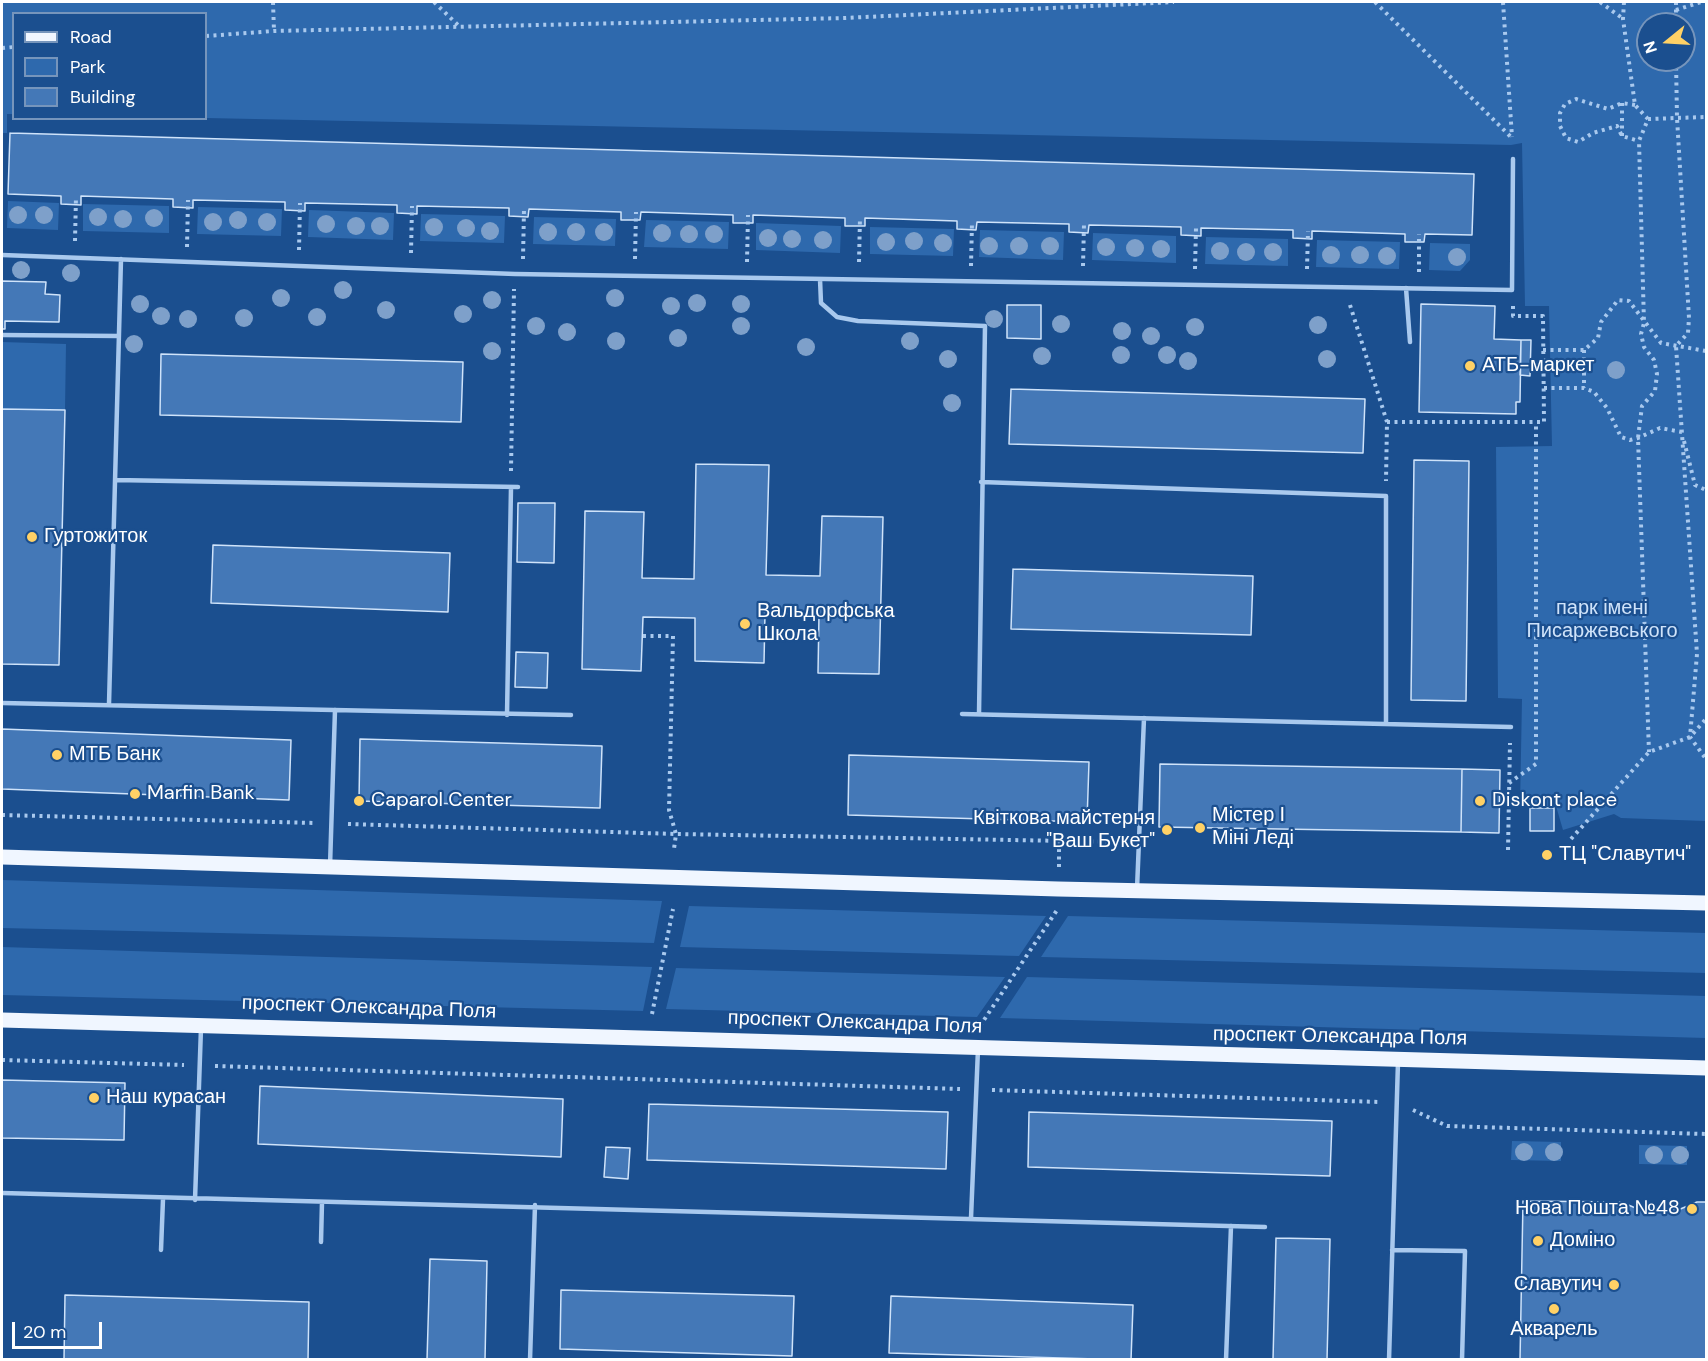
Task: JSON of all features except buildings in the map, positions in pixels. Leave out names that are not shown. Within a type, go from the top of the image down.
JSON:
[{"type":"main road","points":[[2,857],[1058,889],[1707,903]]},
{"type":"main road","name":"проспект Олександра Поля","points":[[2,1020],[1707,1068]]},
{"type":"lane","points":[[2,255],[514,274],[1512,290],[1513,159]]},
{"type":"lane","points":[[109,704],[121,259]]},
{"type":"lane","points":[[820,279],[821,303],[837,317],[858,321],[985,327],[979,714]]},
{"type":"lane","points":[[1406,288],[1410,342]]},
{"type":"lane","points":[[2,335],[118,336]]},
{"type":"lane","points":[[115,480],[518,487]]},
{"type":"lane","points":[[981,482],[1386,496],[1386,724]]},
{"type":"lane","points":[[507,715],[511,487]]},
{"type":"lane","points":[[2,703],[571,715]]},
{"type":"lane","points":[[330,868],[335,710]]},
{"type":"lane","points":[[962,714],[1511,727]]},
{"type":"lane","points":[[1137,890],[1144,718]]},
{"type":"lane","points":[[195,1200],[201,1025]]},
{"type":"lane","points":[[971,1218],[978,1048]]},
{"type":"lane","points":[[1389,1359],[1398,1059]]},
{"type":"lane","points":[[2,1193],[195,1200],[535,1205],[1265,1227]]},
{"type":"lane","points":[[160,1250],[163,1198]]},
{"type":"lane","points":[[321,1242],[322,1202]]},
{"type":"lane","points":[[530,1359],[535,1205]]},
{"type":"lane","points":[[1226,1359],[1231,1226]]},
{"type":"lane","points":[[1392,1250],[1465,1251],[1462,1359]]},
{"type":"path","points":[[273,2],[274,31]]},
{"type":"path","points":[[434,2],[459,27]]},
{"type":"path","points":[[207,36],[274,31],[845,18],[1174,2]]},
{"type":"path","points":[[1375,2],[1512,138],[1503,2]]},
{"type":"path","points":[[1600,2],[1623,19]]},
{"type":"path","points":[[1624,2],[1623,19],[1635,105],[1648,119],[1707,117]]},
{"type":"path","points":[[1676,2],[1676,10],[1701,2]]},
{"type":"path","points":[[1676,72],[1689,318],[1688,333],[1676,346],[1697,654],[1690,737],[1707,759]]},
{"type":"path","points":[[1635,105],[1622,103],[1608,109],[1576,99],[1565,104],[1560,113],[1560,126],[1566,138],[1578,142],[1610,126],[1617,126],[1622,136],[1639,141]]},
{"type":"path","points":[[1622,103],[1622,136]]},
{"type":"path","points":[[1648,119],[1639,141],[1644,323],[1641,334],[1644,347],[1654,360],[1658,374],[1654,391],[1642,406],[1638,438],[1649,752]]},
{"type":"path","points":[[74,257],[76,196]]},
{"type":"path","points":[[186,262],[188,200]]},
{"type":"path","points":[[299,266],[300,202]]},
{"type":"path","points":[[410,270],[412,206]]},
{"type":"path","points":[[522,274],[524,209]]},
{"type":"path","points":[[634,276],[636,212]]},
{"type":"path","points":[[746,277],[748,215]]},
{"type":"path","points":[[858,279],[860,218]]},
{"type":"path","points":[[970,281],[972,222]]},
{"type":"path","points":[[1082,283],[1084,224]]},
{"type":"path","points":[[1194,285],[1196,228]]},
{"type":"path","points":[[1306,287],[1308,231]]},
{"type":"path","points":[[1418,289],[1419,234]]},
{"type":"path","points":[[511,487],[514,274]]},
{"type":"path","points":[[1543,350],[1584,350],[1598,338],[1601,322],[1618,300],[1629,301],[1661,343],[1707,351]]},
{"type":"path","points":[[1349,303],[1387,422],[1386,496]]},
{"type":"path","points":[[1387,422],[1544,422],[1543,316],[1513,316],[1513,306]]},
{"type":"path","points":[[1584,350],[1584,388]]},
{"type":"path","points":[[1544,388],[1584,388],[1594,392],[1621,437],[1630,440],[1660,428],[1682,432]]},
{"type":"path","points":[[1509,783],[1536,764],[1536,422]]},
{"type":"path","points":[[1682,432],[1695,485],[1707,490]]},
{"type":"path","points":[[643,636],[673,636],[669,810],[675,834],[674,849]]},
{"type":"path","points":[[1571,839],[1649,752],[1690,737],[1707,719]]},
{"type":"path","points":[[1508,850],[1511,727]]},
{"type":"path","points":[[2,815],[675,834],[1139,842]]},
{"type":"path","points":[[980,1023],[1057,911],[1059,840]]},
{"type":"path","points":[[651,1014],[673,909]]},
{"type":"path","points":[[2,1060],[1395,1102],[1447,1126],[1707,1134]]},
{"type":"green space","name":"парк імені Писаржевського","points":[[2,2],[1706,2],[1706,821],[1621,818],[1614,814],[1563,830],[1556,806],[1520,806],[1522,699],[1498,698],[1496,447],[1552,446],[1549,306],[1525,306],[1522,143],[1511,145],[207,118],[207,12],[12,12],[12,114],[7,114],[7,133],[2,133]]},
{"type":"green space","points":[[8,201],[59,203],[58,230],[7,228]]},
{"type":"green space","points":[[83,204],[169,206],[169,233],[83,231]]},
{"type":"green space","points":[[198,207],[282,209],[281,236],[197,234]]},
{"type":"green space","points":[[309,210],[394,213],[393,240],[308,237]]},
{"type":"green space","points":[[421,214],[505,216],[504,243],[420,241]]},
{"type":"green space","points":[[534,217],[616,219],[615,246],[533,244]]},
{"type":"green space","points":[[646,220],[729,222],[728,249],[644,247]]},
{"type":"green space","points":[[756,223],[841,226],[840,253],[756,250]]},
{"type":"green space","points":[[870,227],[954,229],[953,256],[870,254]]},
{"type":"green space","points":[[980,230],[1064,232],[1063,260],[979,257]]},
{"type":"green space","points":[[1093,233],[1176,236],[1176,263],[1092,260]]},
{"type":"green space","points":[[1206,237],[1288,239],[1288,266],[1205,264]]},
{"type":"green space","points":[[1317,240],[1400,242],[1399,269],[1316,267]]},
{"type":"green space","points":[[1430,243],[1470,244],[1470,260],[1460,271],[1429,270]]},
{"type":"green space","points":[[2,342],[66,344],[65,410],[2,409]]},
{"type":"green space","points":[[2,880],[662,901],[654,943],[2,928]]},
{"type":"green space","points":[[689,906],[1046,916],[1019,956],[680,947]]},
{"type":"green space","points":[[1068,916],[1706,933],[1706,973],[1041,957]]},
{"type":"green space","points":[[2,947],[652,967],[643,1011],[2,995]]},
{"type":"green space","points":[[676,968],[1005,977],[977,1017],[666,1009]]},
{"type":"green space","points":[[1027,977],[1706,996],[1706,1038],[1000,1018]]},
{"type":"green space","points":[[1512,1141],[1561,1142],[1561,1161],[1511,1160]]},
{"type":"green space","points":[[1639,1145],[1687,1146],[1687,1165],[1639,1164]]},
{"type":"place","name":"АТБ-маркет","points":[[1470,366]]},
{"type":"place","name":"Гуртожиток","points":[[32,537]]},
{"type":"place","name":"Вальдорфська Школа","points":[[745,624]]},
{"type":"place","name":"МТБ Банк","points":[[57,755]]},
{"type":"place","name":"Marfin Bank","points":[[135,794]]},
{"type":"place","name":"Caparol Center","points":[[359,801]]},
{"type":"place","name":"Diskont place","points":[[1480,801]]},
{"type":"place","name":"Містер І Міні Леді","points":[[1200,828]]},
{"type":"place","name":"Квіткова майстерня \"Ваш Букет\"","points":[[1167,830]]},
{"type":"place","name":"ТЦ \"Славутич\"","points":[[1547,855]]},
{"type":"place","name":"Наш курасан","points":[[94,1098]]},
{"type":"place","name":"Нова Пошта №48","points":[[1692,1209]]},
{"type":"place","name":"Доміно","points":[[1538,1241]]},
{"type":"place","name":"Славутич","points":[[1614,1285]]},
{"type":"place","name":"Акварель","points":[[1554,1309]]}]
